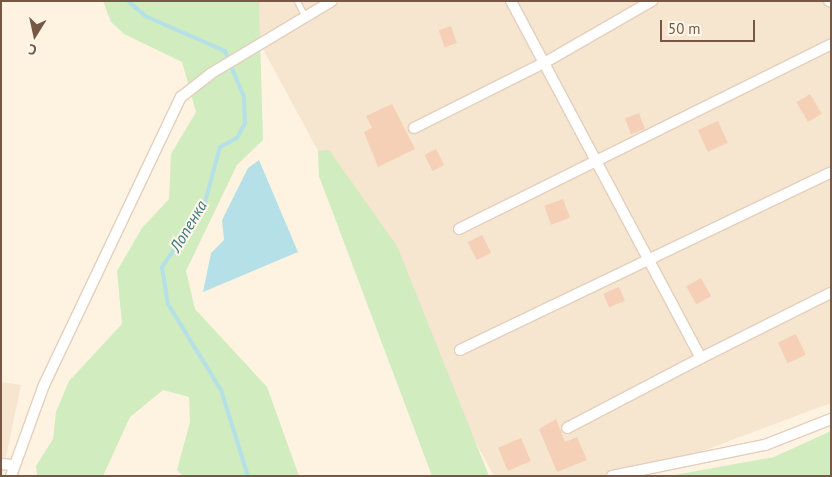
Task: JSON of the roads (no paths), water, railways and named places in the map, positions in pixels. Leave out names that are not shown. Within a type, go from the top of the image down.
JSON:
[{"type":"street","points":[[8,468],[44,385],[181,97],[210,74],[332,1]]},
{"type":"street","points":[[511,1],[701,358]]},
{"type":"street","points":[[414,128],[544,63],[652,1]]},
{"type":"street","points":[[459,230],[831,44]]},
{"type":"street","points":[[460,350],[831,172]]},
{"type":"street","points":[[567,428],[831,293]]},
{"type":"street","points":[[612,476],[765,445],[831,419]]},
{"type":"lane","points":[[297,1],[305,17]]},
{"type":"water","points":[[259,160],[298,252],[203,292],[211,253],[224,240],[222,220],[248,168]]},
{"type":"waterway","name":"Лопенка","points":[[128,1],[145,16],[225,51],[244,97],[245,123],[237,138],[220,147],[204,206],[162,267],[168,304],[221,390],[248,476]]}]
